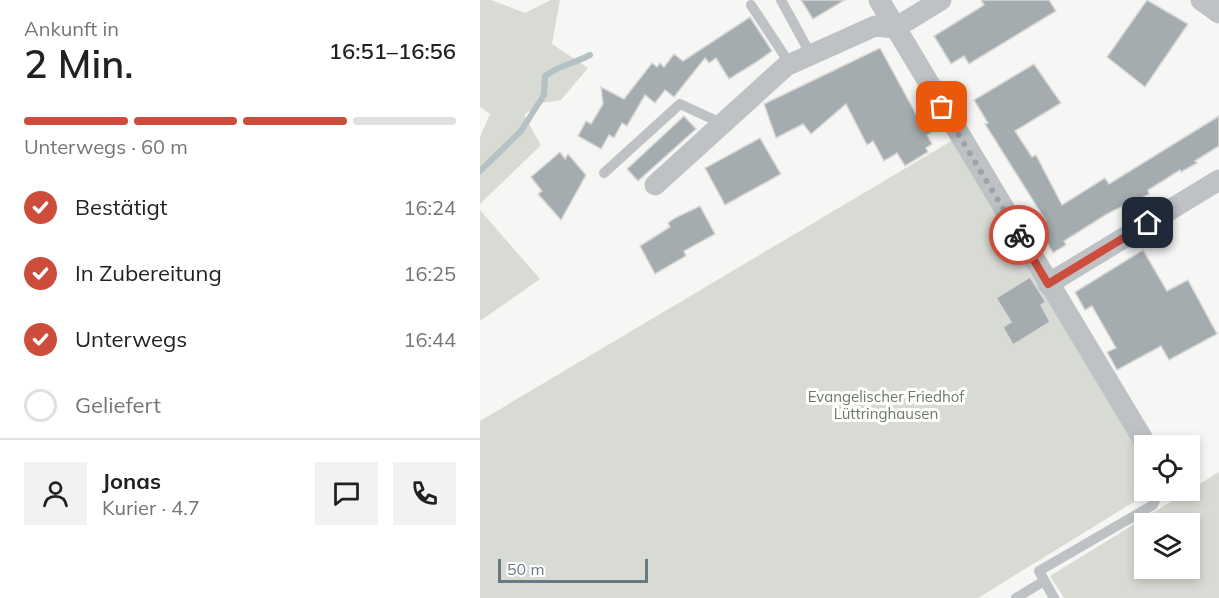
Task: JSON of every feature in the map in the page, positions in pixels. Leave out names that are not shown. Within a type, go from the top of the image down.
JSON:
[{"type":"street","points":[[879,0],[903,23],[1048,284],[1140,435]]},
{"type":"street","points":[[655,185],[721,123],[790,64],[875,26],[903,23],[940,0]]},
{"type":"street","points":[[1201,0],[1219,13]]},
{"type":"street","points":[[1048,284],[1219,180]]},
{"type":"lane","points":[[781,0],[811,55]]},
{"type":"lane","points":[[751,6],[790,64]]},
{"type":"lane","points":[[604,173],[680,104],[721,123]]},
{"type":"lane","points":[[1053,598],[1039,571],[1153,505],[1155,501]]},
{"type":"lane","points":[[1016,598],[1044,581]]},
{"type":"green space","points":[[480,0],[491,0],[525,13],[551,0],[560,0],[552,44],[588,68],[561,100],[541,103],[524,115],[541,145],[480,204],[480,137],[490,114],[480,107]]},
{"type":"green space","name":"Evangelischer Friedhof Lüttringhausen","points":[[953,140],[1134,441],[1135,501],[978,598],[480,598],[480,421]]},
{"type":"green space","points":[[480,210],[540,279],[480,321]]},
{"type":"green space","points":[[1219,472],[1219,598],[1064,598],[1050,576],[1134,524],[1134,579],[1200,579],[1200,513],[1152,513],[1172,501],[1200,501],[1200,484]]},
{"type":"building","points":[[801,0],[845,0],[813,19]]},
{"type":"building","points":[[981,0],[1049,0],[1056,11],[969,64],[964,56],[951,64],[934,36],[984,5]]},
{"type":"building","points":[[1147,0],[1188,24],[1145,87],[1107,57]]},
{"type":"building","points":[[750,17],[772,51],[755,63],[729,79],[716,58],[709,63],[705,58],[674,97],[665,90],[655,103],[645,95],[627,126],[622,123],[614,138],[609,135],[601,149],[578,136],[586,121],[591,124],[603,104],[601,87],[624,99],[652,63],[657,67],[660,63],[664,67],[674,54],[683,61]]},
{"type":"building","points":[[880,48],[916,114],[921,111],[933,131],[927,135],[932,144],[926,148],[928,152],[905,166],[897,153],[884,161],[873,141],[867,145],[846,104],[811,134],[803,124],[776,138],[764,104]]},
{"type":"building","points":[[1034,64],[1061,103],[1015,131],[1032,157],[1036,155],[1062,205],[1105,178],[1109,184],[1219,116],[1219,146],[1195,161],[1197,163],[1181,172],[1180,170],[1148,190],[1149,194],[1125,208],[1123,206],[1107,214],[1064,241],[1066,245],[1053,253],[1037,226],[1046,221],[985,124],[988,123],[974,100]]},
{"type":"building","points":[[684,116],[696,129],[638,181],[627,169]]},
{"type":"building","points":[[760,138],[781,174],[725,205],[705,168]]},
{"type":"building","points":[[560,152],[565,159],[568,154],[586,175],[561,220],[538,194],[542,191],[531,177]]},
{"type":"building","points":[[700,206],[715,234],[684,251],[686,256],[655,274],[640,246],[670,227],[668,223],[675,218]]},
{"type":"building","points":[[1143,250],[1167,291],[1188,280],[1217,334],[1169,360],[1161,346],[1117,370],[1107,352],[1116,348],[1092,306],[1085,310],[1075,292]]},
{"type":"building","points":[[1030,277],[1046,302],[1041,305],[1050,322],[1013,345],[1003,327],[1011,322],[996,298]]},
{"type":"waterway","points":[[480,171],[521,131],[544,95],[545,76],[590,55]]},
{"type":"way so far","points":[[942,107],[1019,235]]},
{"type":"route","points":[[1019,235],[1048,284],[1148,223]]}]
